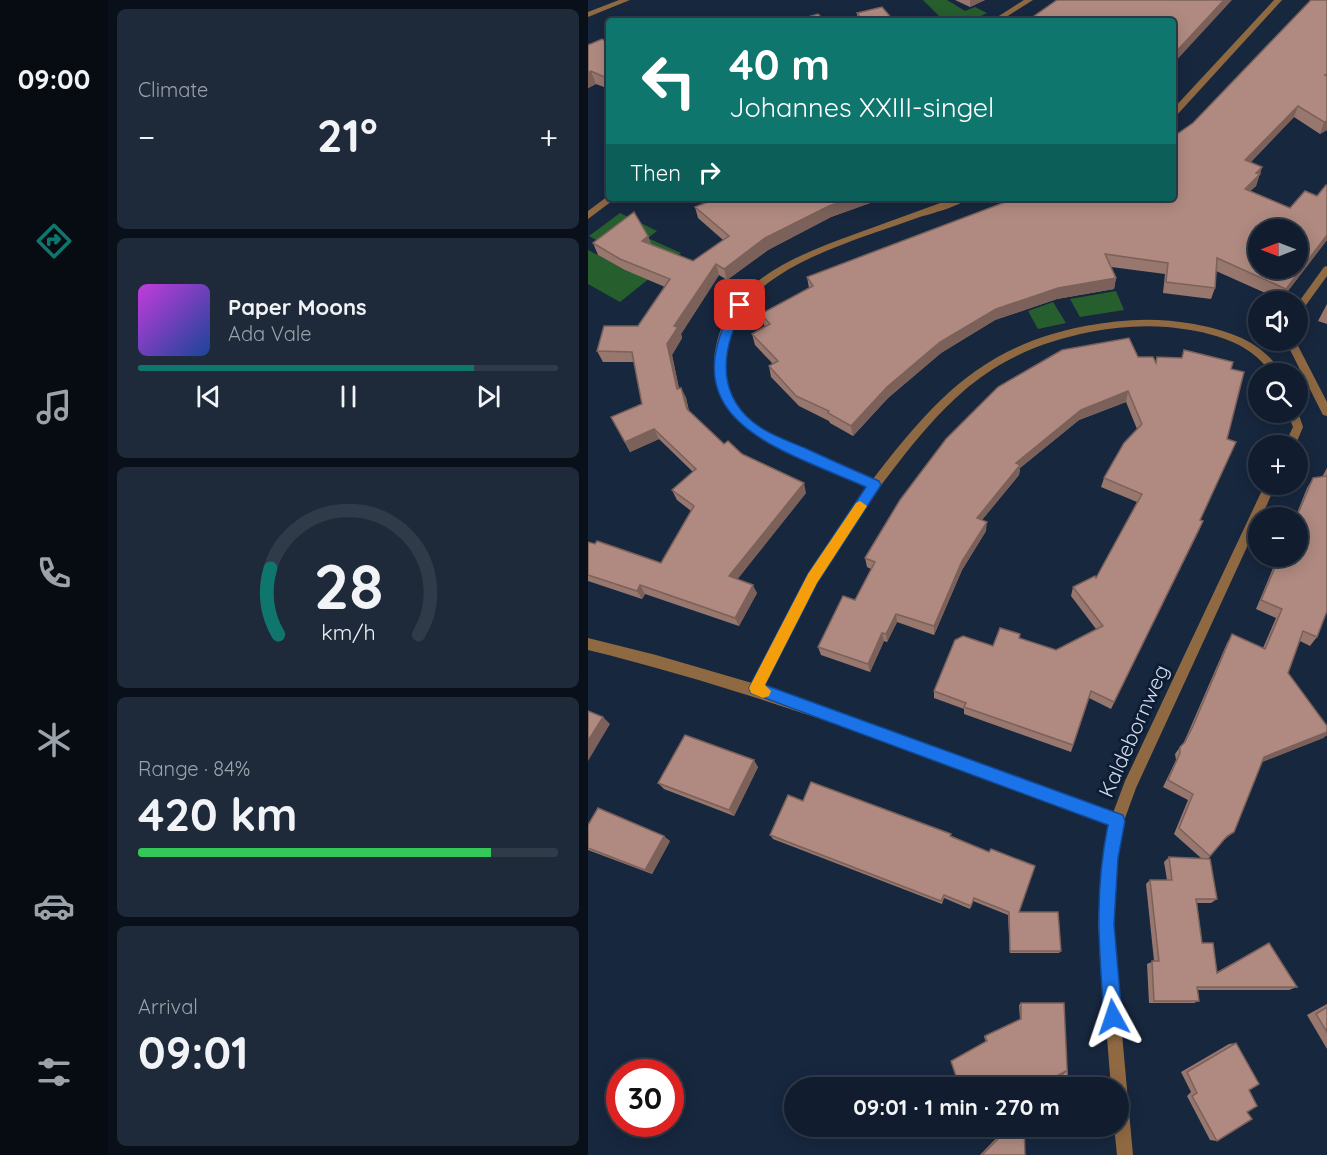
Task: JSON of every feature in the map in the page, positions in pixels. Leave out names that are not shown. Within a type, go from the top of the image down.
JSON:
[{"type":"street","points":[[588,15],[626,0]]},
{"type":"street","points":[[1000,18],[1029,0]]},
{"type":"street","points":[[1176,111],[1278,0]]},
{"type":"street","points":[[588,216],[607,201]]},
{"type":"street","points":[[874,485],[784,445],[748,425],[731,406],[723,387],[718,368],[722,344],[728,325],[740,305],[757,286],[795,259],[955,201]]},
{"type":"street","points":[[1308,296],[1327,269]]},
{"type":"street","points":[[756,688],[812,578],[874,485],[944,403],[976,375],[1011,353],[1044,339],[1113,324],[1165,322],[1212,332],[1256,349],[1269,363]]},
{"type":"street","points":[[1296,351],[1327,412]]},
{"type":"street","name":"Kaldebornweg","points":[[1125,1155],[1105,924],[1110,858],[1117,821],[1130,786],[1266,495]]},
{"type":"street","points":[[588,644],[756,688],[1117,821]]},
{"type":"green space","points":[[923,0],[947,0],[965,11],[975,7],[987,13],[977,18],[941,18]]},
{"type":"green space","points":[[620,213],[657,231],[645,240],[598,241],[589,236]]},
{"type":"green space","points":[[650,239],[681,253],[620,302],[588,284],[588,250],[630,272],[631,255]]},
{"type":"green space","points":[[1116,291],[1124,310],[1080,317],[1070,299]]},
{"type":"green space","points":[[1053,302],[1066,323],[1038,329],[1028,311]]},
{"type":"building","points":[[1057,0],[1224,0],[1176,52],[1176,18],[1031,18]]},
{"type":"building","points":[[1311,0],[1327,0],[1327,74],[1325,75],[1327,76],[1327,121],[1324,122],[1298,106],[1245,160],[1262,167],[1256,173],[1260,174],[1245,189],[1290,208],[1305,191],[1317,196],[1327,186],[1327,235],[1308,260],[1308,219],[1248,219],[1248,272],[1217,258],[1215,288],[1166,282],[1168,263],[1105,254],[1116,278],[1058,288],[996,309],[940,342],[887,387],[851,426],[828,413],[829,411],[796,396],[769,366],[778,361],[752,334],[770,324],[761,314],[813,286],[807,277],[1008,201],[1176,201],[1176,135],[1193,123]]},
{"type":"building","points":[[882,7],[891,18],[861,18],[857,13]]},
{"type":"building","points":[[818,14],[822,18],[804,18]]},
{"type":"building","points":[[602,39],[606,42],[606,78],[591,71],[588,73],[588,45]]},
{"type":"building","points":[[710,201],[843,201],[765,238],[724,269],[716,264],[674,326],[678,327],[667,344],[677,389],[681,388],[687,409],[724,444],[728,441],[742,454],[804,483],[729,576],[753,585],[735,618],[640,585],[637,591],[588,575],[588,542],[595,544],[597,541],[661,563],[694,506],[672,490],[696,469],[654,429],[625,442],[611,417],[642,404],[632,352],[597,351],[604,326],[638,326],[670,279],[620,259],[593,243],[634,212],[648,236],[642,241],[693,261],[729,236],[695,207]]},
{"type":"building","points":[[1264,279],[1294,279],[1286,289]]},
{"type":"building","points":[[1129,338],[1138,357],[1153,357],[1156,363],[1157,357],[1182,358],[1184,350],[1233,362],[1231,369],[1244,372],[1227,439],[1236,442],[1200,520],[1203,521],[1114,702],[1091,691],[1073,745],[964,707],[966,703],[934,691],[955,640],[963,636],[993,646],[1000,628],[1020,634],[1019,638],[1056,650],[1103,626],[1073,587],[1095,576],[1096,578],[1142,494],[1104,478],[1124,443],[1142,424],[1128,391],[1081,410],[1016,463],[1020,465],[977,518],[987,522],[962,561],[934,626],[896,614],[886,634],[882,633],[868,664],[818,647],[843,596],[855,600],[875,562],[865,558],[900,500],[946,439],[998,387],[1062,350]]},
{"type":"building","points":[[1327,476],[1327,611],[1317,637],[1303,631],[1288,673],[1327,726],[1327,732],[1264,757],[1234,832],[1227,836],[1210,856],[1179,828],[1193,794],[1168,780],[1180,753],[1180,747],[1193,726],[1232,634],[1265,649],[1282,609],[1261,600],[1275,567],[1308,567],[1308,507],[1301,507],[1306,495],[1308,495],[1313,478]]},
{"type":"building","points":[[588,711],[603,717],[588,741]]},
{"type":"building","points":[[685,735],[754,760],[729,810],[658,783]]},
{"type":"building","points":[[811,782],[951,834],[950,836],[989,852],[991,849],[1035,866],[1019,912],[1058,912],[1061,951],[1010,951],[1009,912],[974,898],[971,906],[944,895],[941,901],[770,835],[788,795],[803,801]]},
{"type":"building","points":[[598,808],[664,836],[645,870],[588,848],[588,825]]},
{"type":"building","points":[[1169,857],[1210,859],[1217,899],[1196,899],[1202,943],[1213,943],[1217,973],[1269,943],[1297,987],[1197,987],[1199,1001],[1154,1001],[1152,961],[1159,961],[1150,880],[1172,880]]},
{"type":"building","points":[[1021,1003],[1064,1003],[1067,1077],[1060,1077],[1066,1071],[1055,1077],[956,1077],[951,1061],[987,1041],[985,1036],[1021,1019]]},
{"type":"building","points":[[1327,1007],[1327,1032],[1316,1014]]},
{"type":"building","points":[[1236,1043],[1259,1084],[1249,1090],[1257,1106],[1247,1112],[1252,1119],[1217,1141],[1192,1096],[1197,1093],[1187,1072]]},
{"type":"building","points":[[1000,1137],[1024,1137],[1025,1155],[982,1155]]},
{"type":"slow traffic","points":[[763,691],[756,688],[812,578],[860,506]]},
{"type":"route","points":[[740,305],[728,325],[718,368],[731,406],[748,425],[767,437],[874,485],[812,578],[756,688],[1117,821],[1110,858],[1105,924],[1113,1017]]}]
